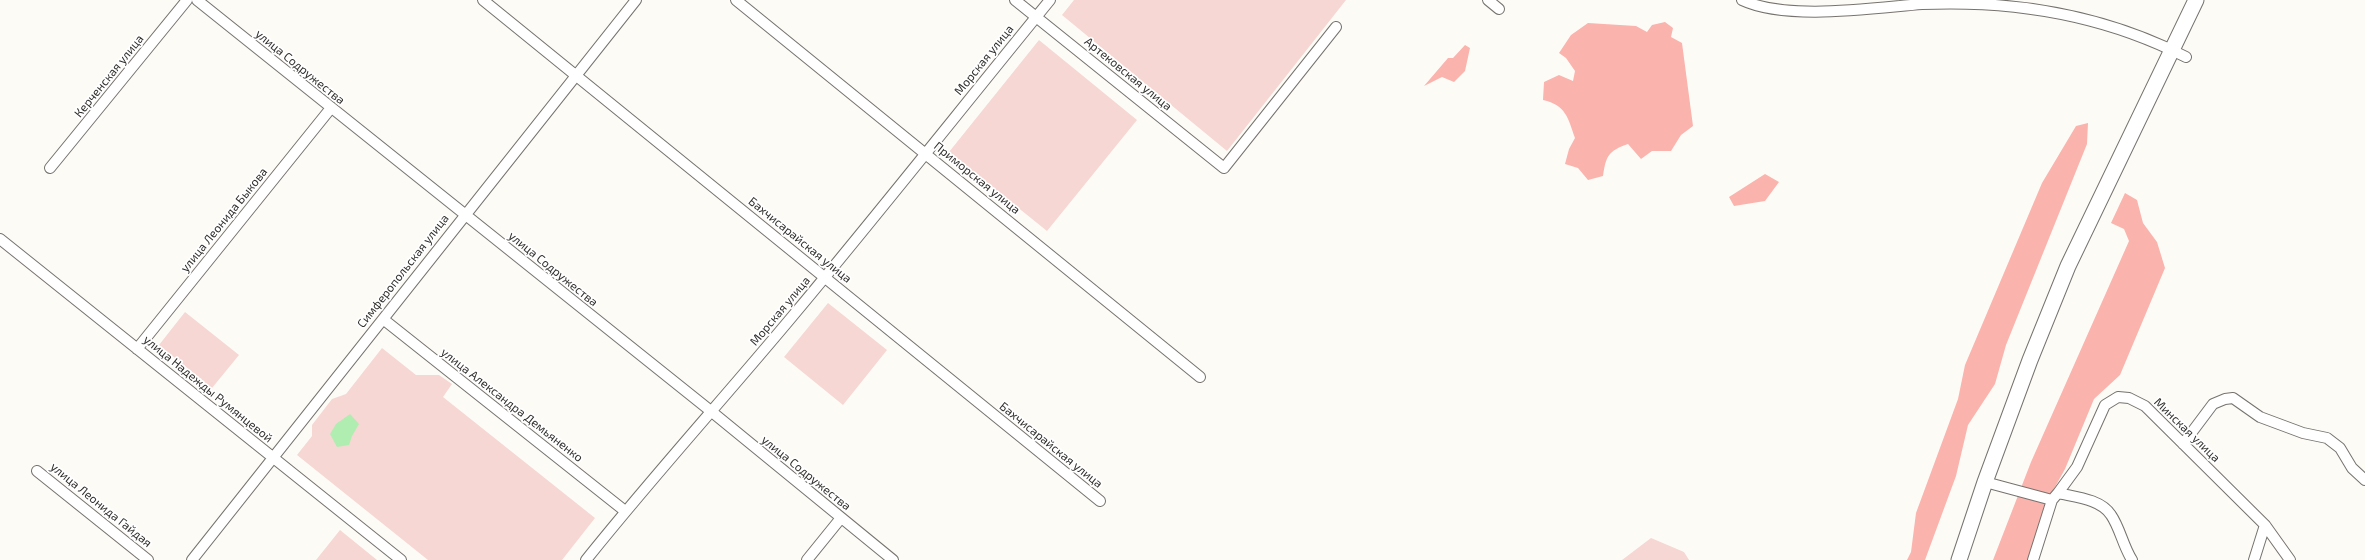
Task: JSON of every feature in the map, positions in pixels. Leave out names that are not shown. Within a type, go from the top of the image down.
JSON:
[{"type":"main road","points":[[1959,560],[1985,482],[2030,360],[2068,266],[2196,0]]},
{"type":"street","name":"Керченская улица","points":[[50,168],[187,0]]},
{"type":"street","name":"улица Содружества","points":[[197,0],[712,412],[893,560]]},
{"type":"street","name":"Бахчисарайская улица","points":[[483,0],[1100,501]]},
{"type":"street","name":"Симферопольская улица","points":[[192,560],[272,457],[636,0]]},
{"type":"street","name":"Приморская улица","points":[[736,0],[1200,377]]},
{"type":"street","name":"Артековская улица","points":[[1015,0],[1224,168],[1336,27]]},
{"type":"street","name":"Морская улица","points":[[586,560],[625,511],[712,412],[826,277],[1050,0]]},
{"type":"street","points":[[1488,0],[1499,9]]},
{"type":"street","points":[[1742,0],[1765,7],[1828,12],[1877,7],[1969,3],[2037,8],[2060,11],[2118,28],[2186,57]]},
{"type":"street","name":"улица Леонида Быкова","points":[[137,349],[331,108]]},
{"type":"street","name":"улица Надежды Румянцевой","points":[[0,239],[401,560]]},
{"type":"street","name":"улица Александра Демьяненко","points":[[383,319],[625,511]]},
{"type":"street","name":"Минская улица","points":[[2033,560],[2055,496],[2077,467],[2105,405],[2118,398],[2129,398],[2145,406],[2265,525],[2290,560]]},
{"type":"street","points":[[2183,444],[2213,404],[2225,398],[2233,398],[2260,418],[2303,433],[2327,438],[2340,448],[2348,463],[2365,480]]},
{"type":"street","name":"улица Леонида Гайдая","points":[[37,471],[148,560]]},
{"type":"street","points":[[1985,482],[2098,504],[2111,515],[2124,547],[2132,560]]},
{"type":"street","points":[[808,560],[841,518]]},
{"type":"street","points":[[2254,560],[2265,525]]},
{"type":"shaded area","points":[[1074,0],[1346,0],[1227,151],[1062,15]]},
{"type":"shaded area","points":[[1665,22],[1673,28],[1671,37],[1682,43],[1693,126],[1681,135],[1671,151],[1652,151],[1641,159],[1628,144],[1616,149],[1607,159],[1603,176],[1588,180],[1578,168],[1565,164],[1569,149],[1575,138],[1565,113],[1557,105],[1543,100],[1544,82],[1559,75],[1573,81],[1575,71],[1566,58],[1559,53],[1571,35],[1588,23],[1636,26],[1647,32],[1652,25]]},
{"type":"shaded area","points":[[1039,40],[1137,120],[1047,231],[949,152]]},
{"type":"shaded area","points":[[1465,45],[1470,48],[1465,71],[1454,82],[1442,77],[1424,86],[1448,58],[1453,58]]},
{"type":"shaded area","points":[[2088,123],[2087,144],[2006,345],[1995,384],[1968,425],[1956,476],[1925,560],[1907,560],[1911,552],[1916,513],[1958,399],[1965,365],[2042,183],[2076,126]]},
{"type":"shaded area","points":[[1765,174],[1779,182],[1765,201],[1734,206],[1729,197]]},
{"type":"shaded area","points":[[2125,193],[2137,200],[2143,223],[2157,242],[2165,268],[2120,375],[2094,399],[2065,469],[2044,507],[2028,560],[1993,560],[2031,462],[2129,241],[2124,229],[2111,223]]},
{"type":"shaded area","points":[[828,303],[887,350],[843,405],[784,357]]},
{"type":"shaded area","points":[[185,312],[239,355],[212,388],[159,345]]},
{"type":"shaded area","points":[[382,348],[416,375],[439,375],[452,384],[443,397],[595,518],[562,560],[428,560],[297,455],[312,436],[312,425],[332,399],[346,394]]},
{"type":"shaded area","points":[[350,414],[359,424],[349,445],[337,447],[330,434],[336,424]]},
{"type":"shaded area","points":[[340,530],[377,560],[316,560]]},
{"type":"shaded area","points":[[1651,538],[1684,552],[1689,560],[1622,560]]}]
